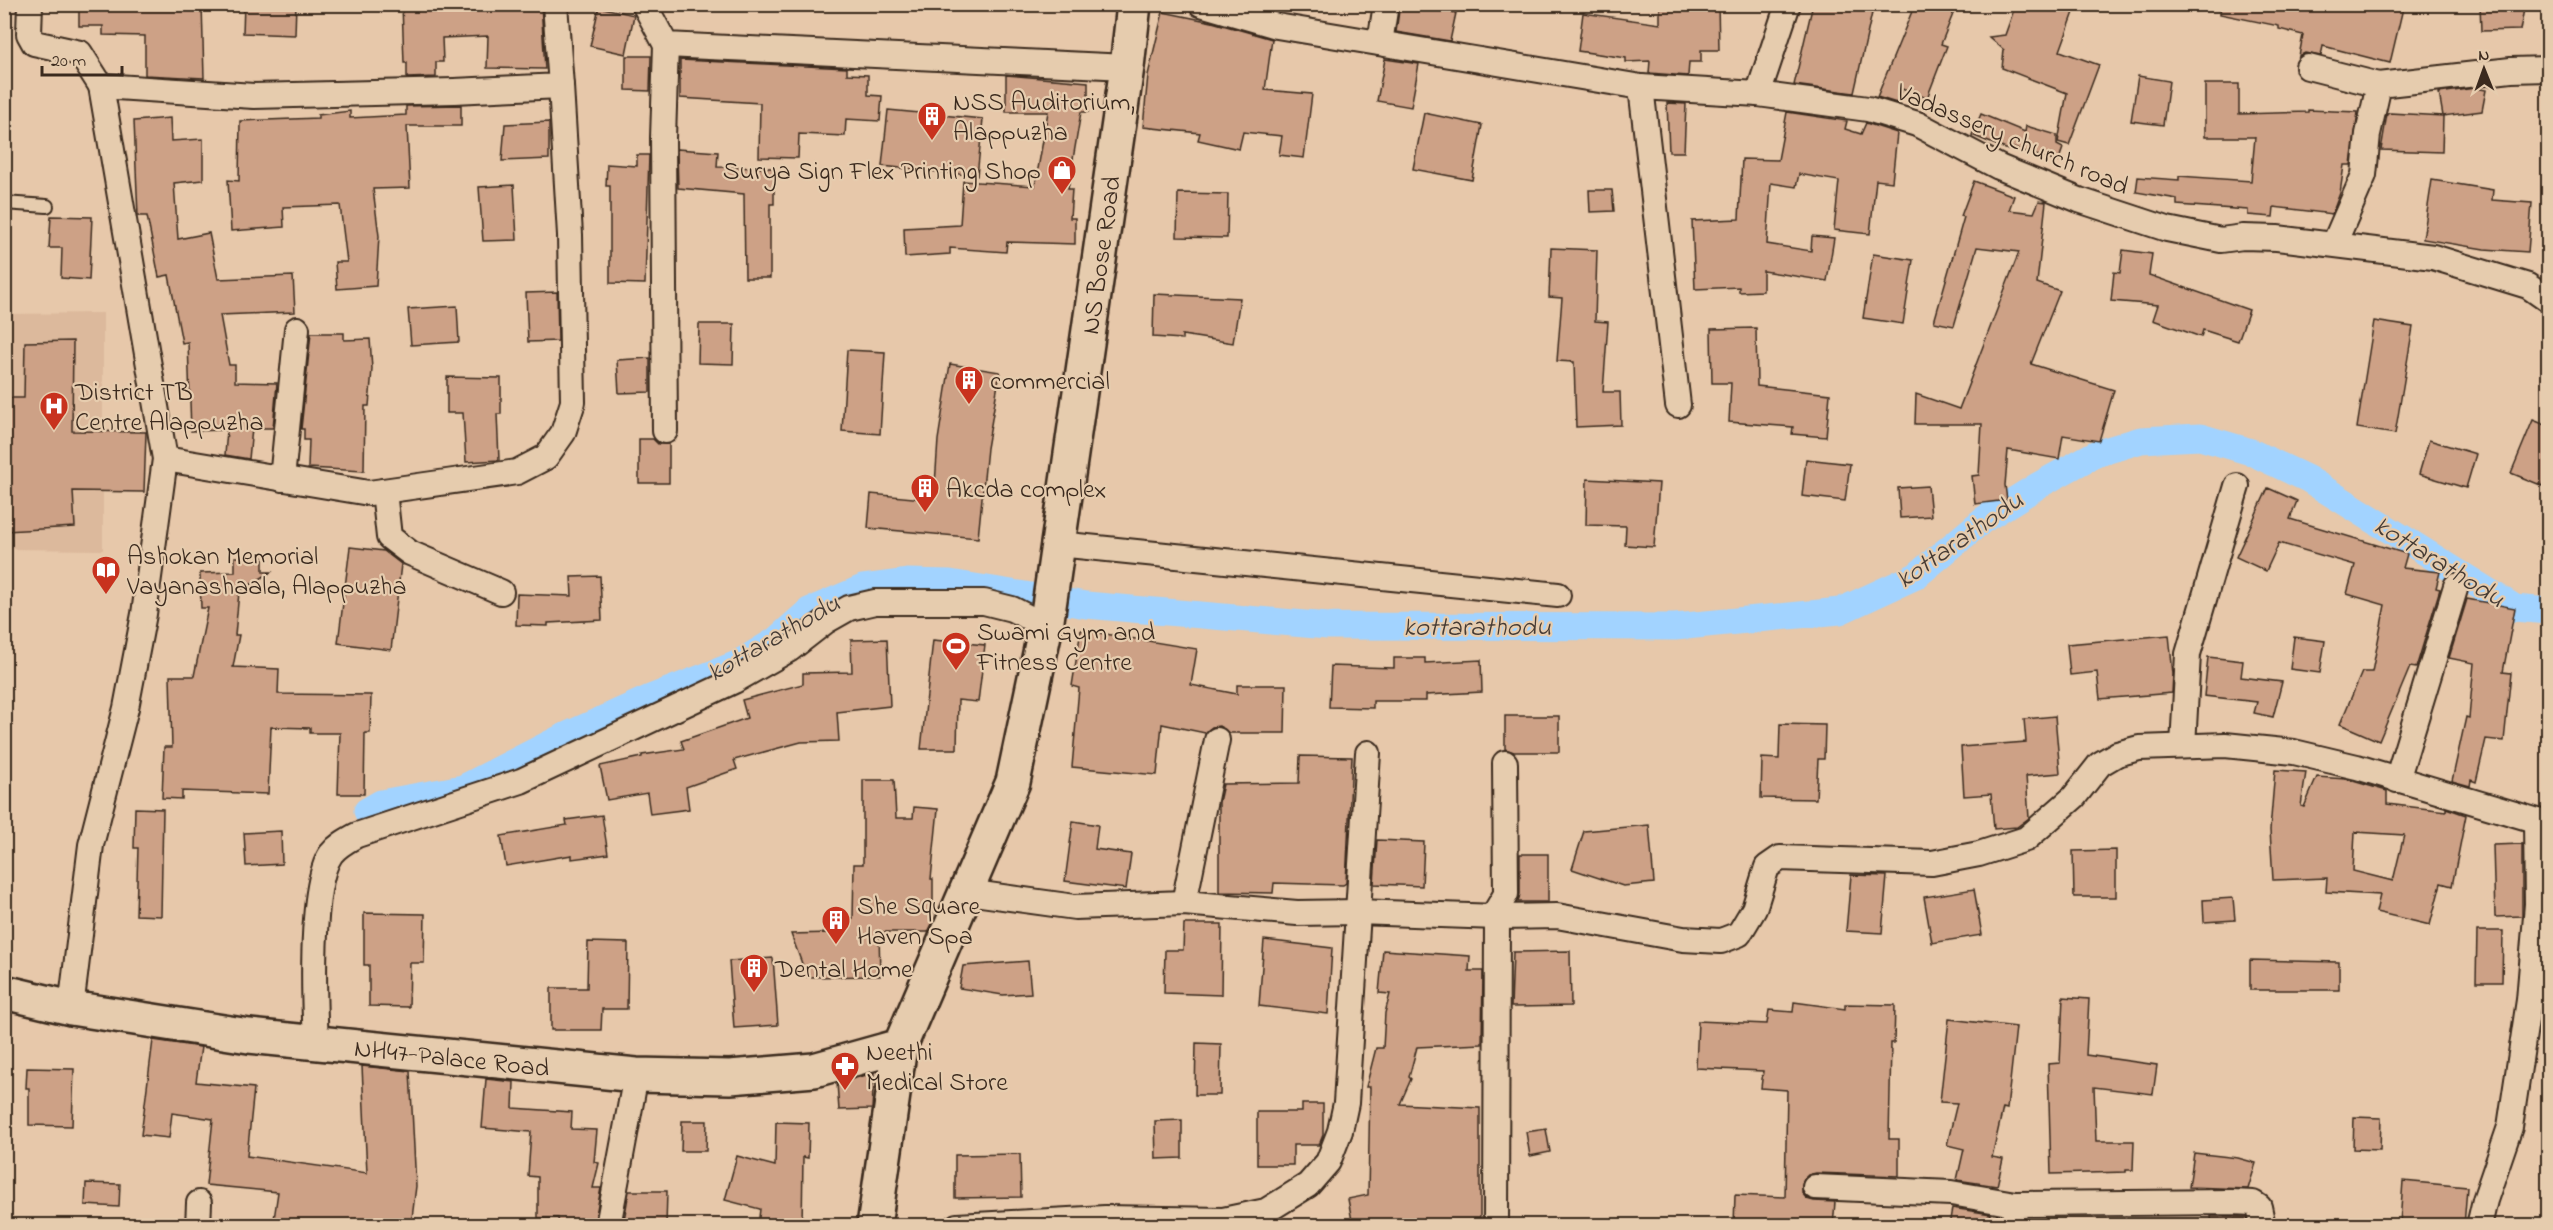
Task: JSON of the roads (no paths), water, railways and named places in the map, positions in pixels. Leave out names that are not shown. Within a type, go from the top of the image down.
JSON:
[{"type":"main road","name":"NS Bose Road","points":[[874,1226],[900,1047],[1013,782],[1046,623],[1127,67],[1134,4]]},
{"type":"main road","name":"NH47-Palace Road","points":[[4,992],[71,1008],[249,1036],[636,1075],[730,1077],[814,1070],[900,1047]]},
{"type":"street","points":[[30,4],[29,34],[34,44],[80,53],[101,86],[165,459],[144,614],[126,708],[91,845],[71,1008]]},
{"type":"street","points":[[165,459],[369,493],[517,472],[546,457],[563,433],[573,402],[570,235],[555,4]]},
{"type":"street","points":[[644,4],[666,45],[663,138],[665,430]]},
{"type":"street","name":"Vadassery church road","points":[[1201,4],[1277,26],[1641,87],[1758,94],[1868,109],[1917,123],[1999,166],[2079,201],[2167,230],[2221,240],[2243,237],[2277,238],[2433,257],[2528,286],[2548,300]]},
{"type":"street","points":[[1380,43],[1386,4]]},
{"type":"street","points":[[1758,94],[1788,4]]},
{"type":"street","points":[[666,45],[1127,67]]},
{"type":"street","points":[[2308,67],[2379,85],[2511,70],[2548,69]]},
{"type":"street","points":[[2334,244],[2364,176],[2368,134],[2379,85]]},
{"type":"street","points":[[101,86],[254,96],[454,92],[561,86]]},
{"type":"street","points":[[1641,87],[1678,405]]},
{"type":"street","points":[[282,479],[297,329]]},
{"type":"street","points":[[2183,746],[2187,654],[2237,486]]},
{"type":"street","points":[[384,491],[388,537],[410,553],[501,592]]},
{"type":"street","points":[[1058,544],[1558,596]]},
{"type":"street","points":[[2397,780],[2456,586]]},
{"type":"street","points":[[316,1043],[315,927],[322,878],[330,855],[348,840],[357,835],[520,782],[734,681],[790,649],[826,621],[849,608],[875,602],[984,602],[1012,609],[1046,623]]},
{"type":"street","points":[[1184,903],[1217,740]]},
{"type":"street","points":[[967,892],[1075,906],[1184,903],[1297,913],[1557,916],[1683,939],[1721,941],[1739,934],[1754,909],[1767,867],[1780,858],[1932,863],[1979,854],[2026,839],[2074,797],[2100,764],[2117,754],[2139,748],[2225,745],[2294,752],[2357,767],[2542,822],[2529,1000],[2510,1126],[2485,1200],[2479,1226]]},
{"type":"street","points":[[957,1226],[1105,1218],[1223,1220],[1266,1211],[1308,1185],[1328,1162],[1340,1131],[1346,1103],[1368,753]]},
{"type":"street","points":[[1496,1226],[1495,916],[1506,894],[1505,763]]},
{"type":"street","points":[[608,1226],[636,1075]]},
{"type":"street","points":[[1815,1188],[1952,1193],[2015,1215],[2253,1203],[2259,1207],[2263,1226]]},
{"type":"lane","points":[[4,203],[47,206]]},
{"type":"waterway","name":"kottarathodu","points":[[367,811],[381,803],[463,788],[565,736],[650,698],[737,664],[775,641],[809,611],[863,588],[909,582],[950,583],[1086,605],[1328,626],[1675,627],[1840,611],[1916,576],[1983,520],[2039,485],[2095,454],[2141,440],[2200,437],[2251,452],[2308,479],[2515,608],[2548,611]]},
{"type":"place","name":"NSS Auditorium, Alappuzha","points":[[932,142]]},
{"type":"place","name":"Surya Sign Flex Printing Shop","points":[[1062,196]]},
{"type":"place","name":"commercial","points":[[969,406]]},
{"type":"place","name":"District TB Centre Alappuzha","points":[[54,432]]},
{"type":"place","name":"Akcda complex","points":[[925,514]]},
{"type":"place","name":"Ashokan Memorial Vayanashaala, Alappuzha","points":[[106,596]]},
{"type":"place","name":"Swami Gym and Fitness Centre","points":[[956,672]]},
{"type":"place","name":"She Square Haven Spa","points":[[836,946]]},
{"type":"place","name":"Dental Home","points":[[754,994]]},
{"type":"place","name":"Neethi Medical Store","points":[[845,1092]]}]
